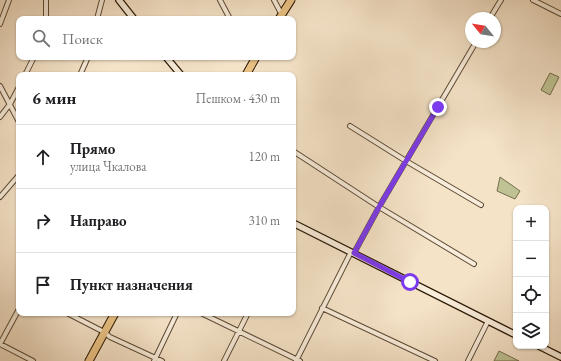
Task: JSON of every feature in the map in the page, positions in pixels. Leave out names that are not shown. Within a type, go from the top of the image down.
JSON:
[{"type":"highway","points":[[281,16],[291,0]]},
{"type":"highway","points":[[248,72],[254,60]]},
{"type":"highway","points":[[89,361],[113,316]]},
{"type":"street","points":[[0,24],[9,0]]},
{"type":"street","points":[[46,0],[46,16]]},
{"type":"street","points":[[98,16],[102,0]]},
{"type":"street","points":[[119,0],[132,16]]},
{"type":"street","points":[[220,0],[228,16]]},
{"type":"street","points":[[274,0],[280,16]]},
{"type":"street","points":[[494,12],[501,0]]},
{"type":"street","points":[[533,0],[561,14]]},
{"type":"street","points":[[207,316],[297,360],[322,308],[353,252],[472,48]]},
{"type":"street","points":[[26,72],[32,60]]},
{"type":"street","points":[[81,72],[87,60]]},
{"type":"street","points":[[168,60],[178,72]]},
{"type":"street","points":[[0,86],[16,116]]},
{"type":"street","points":[[0,117],[10,104],[16,93]]},
{"type":"street","points":[[350,126],[406,161],[481,204]]},
{"type":"street","points":[[296,153],[379,207],[474,264]]},
{"type":"street","points":[[0,197],[16,178]]},
{"type":"street","points":[[296,225],[353,252],[513,334]]},
{"type":"street","points":[[322,308],[435,361]]},
{"type":"street","points":[[16,315],[0,344],[33,361]]},
{"type":"street","points":[[73,316],[104,332],[110,337],[162,361]]},
{"type":"street","points":[[155,359],[176,316]]},
{"type":"street","points":[[224,361],[246,316]]},
{"type":"street","points":[[468,361],[488,321]]},
{"type":"street","points":[[545,349],[561,357]]},
{"type":"green space","points":[[550,73],[559,77],[550,95],[541,90]]},
{"type":"green space","points":[[500,177],[520,191],[515,199],[497,191]]},
{"type":"green space","points":[[499,351],[519,361],[494,361]]},
{"type":"route","points":[[410,282],[354,253],[379,207],[438,107]]}]
